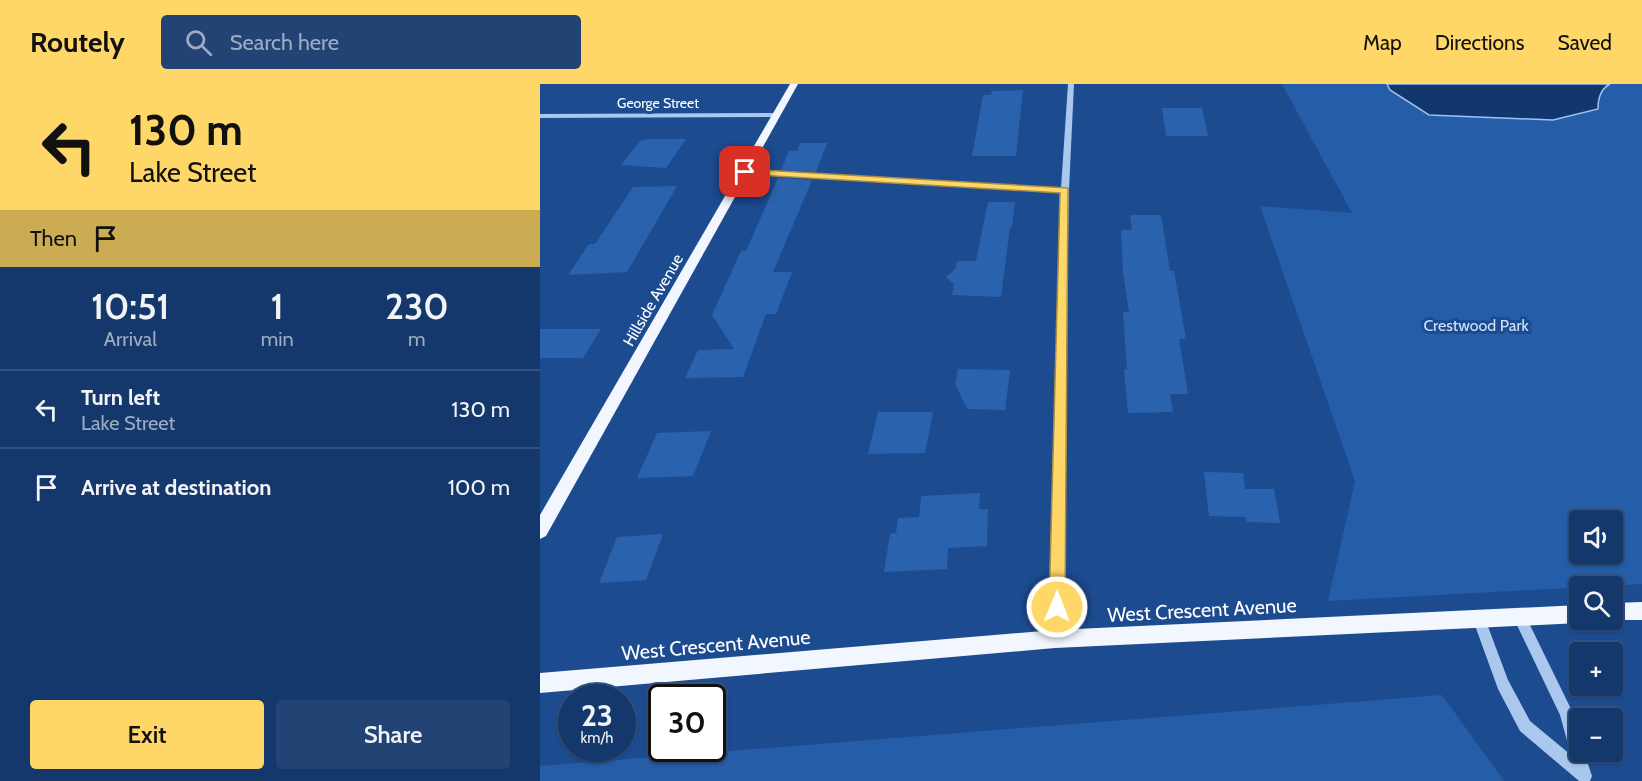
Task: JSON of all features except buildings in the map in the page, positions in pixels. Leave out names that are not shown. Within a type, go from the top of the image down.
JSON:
[{"type":"main road","name":"Hillside Avenue","points":[[540,531],[794,84]]},
{"type":"main road","points":[[1623,612],[1642,611]]},
{"type":"main road","name":"West Crescent Avenue","points":[[540,683],[1055,639],[1569,615]]},
{"type":"street","points":[[1055,639],[1065,190],[1071,84]]},
{"type":"street","name":"George Street","points":[[540,116],[777,115]]},
{"type":"street","points":[[745,172],[1065,190]]},
{"type":"street","points":[[1520,619],[1566,713],[1584,780]]},
{"type":"street","points":[[1479,620],[1503,684],[1525,726],[1584,780]]},
{"type":"green space","name":"Crestwood Park","points":[[1282,84],[1642,84],[1642,584],[1623,585],[1623,576],[1569,576],[1569,588],[1328,601],[1355,481],[1260,206],[1352,213]]},
{"type":"green space","points":[[1442,695],[1504,781],[540,781],[540,766],[591,762],[636,762],[636,758],[648,757],[648,762],[726,762],[726,751]]},
{"type":"shaded area","points":[[1387,84],[1610,84],[1600,95],[1598,109],[1553,120],[1429,115],[1390,90]]},
{"type":"route","points":[[745,172],[1065,190],[1057,607]]}]
